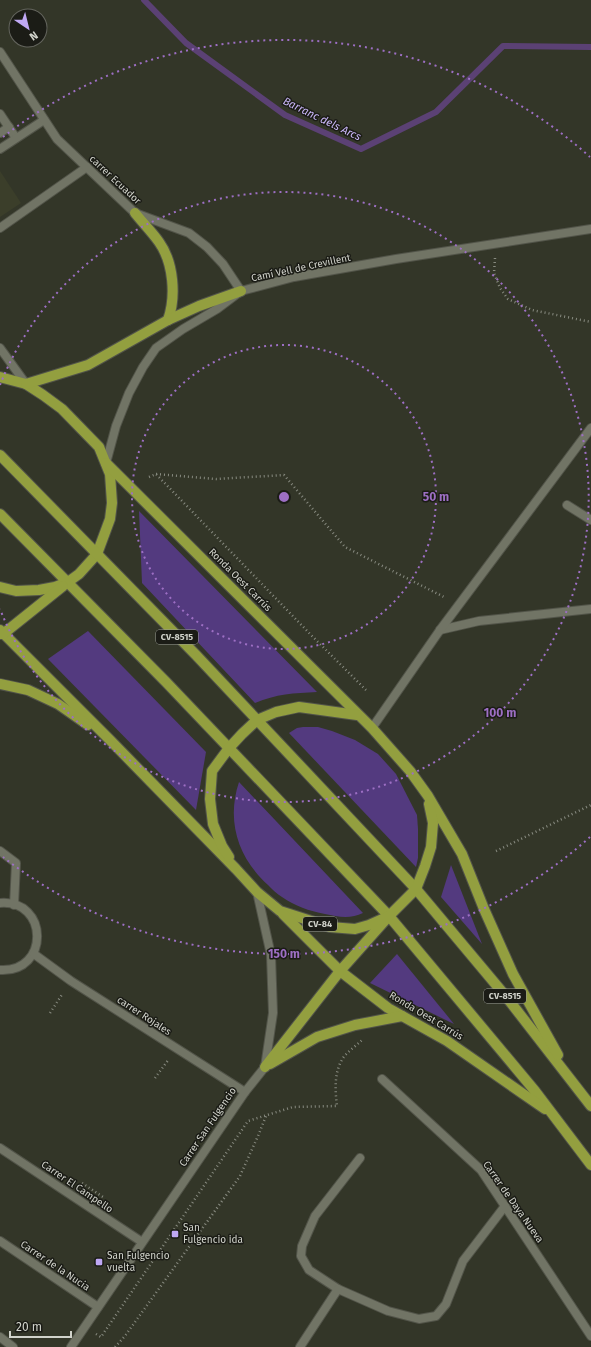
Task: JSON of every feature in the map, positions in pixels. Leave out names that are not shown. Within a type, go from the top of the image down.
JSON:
[{"type":"main road","points":[[135,213],[160,243],[169,263],[172,291],[172,310],[168,320]]},
{"type":"main road","points":[[26,384],[88,365],[168,320],[199,306],[241,291]]},
{"type":"main road","name":"Ronda Oest Carrús","points":[[0,377],[26,384],[62,409],[99,447],[110,474],[112,503],[110,519],[97,554],[79,574],[68,582],[55,587],[39,590],[16,590],[0,587]]},
{"type":"main road","name":"Ronda Oest Carrús","points":[[0,456],[257,720],[416,889],[508,999],[591,1106]]},
{"type":"main road","name":"Ronda Oest Carrús","points":[[106,463],[357,715],[372,728],[410,771],[428,796],[462,854],[484,910],[514,974],[572,1081]]},
{"type":"main road","name":"Ronda Oest Carrús","points":[[0,514],[229,748],[389,916],[535,1091],[591,1165]]},
{"type":"main road","points":[[1,633],[68,582]]},
{"type":"main road","name":"Ronda Oest Carrús","points":[[1,633],[110,740],[236,869],[256,892],[280,911],[340,971],[388,1008],[447,1041],[552,1114]]},
{"type":"main road","points":[[0,684],[28,690],[58,704],[110,740]]},
{"type":"main road","name":"Ronda Oest Carrús","points":[[236,869],[222,846],[213,824],[210,799],[212,772],[229,748],[257,720],[276,712],[299,707],[357,715]]},
{"type":"main road","name":"Ronda Oest Carrús","points":[[280,911],[330,926],[355,928],[369,925],[389,916],[416,889],[425,866],[431,847],[433,823],[428,796]]},
{"type":"main road","points":[[265,1066],[340,971],[389,916]]},
{"type":"main road","points":[[265,1066],[318,1037],[355,1025],[402,1016]]},
{"type":"street","name":"carrer Ecuador","points":[[0,52],[57,139],[135,213],[189,233],[207,247],[223,264],[241,291]]},
{"type":"street","points":[[0,114],[16,138]]},
{"type":"street","points":[[0,148],[44,120]]},
{"type":"street","points":[[0,133],[9,128]]},
{"type":"street","points":[[0,228],[87,167]]},
{"type":"street","name":"Camí Vell de Crevillent","points":[[106,463],[116,426],[129,393],[143,367],[156,348],[183,329],[217,309],[241,291],[294,278],[380,261],[591,229]]},
{"type":"street","points":[[0,348],[26,384]]},
{"type":"street","points":[[372,728],[440,630],[591,428]]},
{"type":"street","points":[[567,505],[591,520]]},
{"type":"street","points":[[440,630],[479,621],[591,609]]},
{"type":"street","points":[[0,851],[16,863],[14,905]]},
{"type":"street","points":[[256,892],[271,955],[272,1013],[265,1066]]},
{"type":"street","points":[[0,904],[7,903],[19,906],[28,913],[35,922],[38,933],[38,944],[34,954],[27,962],[18,968],[7,971],[0,970]]},
{"type":"street","name":"carrer Rojales","points":[[34,954],[71,980],[244,1092]]},
{"type":"street","name":"Carrer San Fulgencio","points":[[71,1347],[244,1092],[265,1066]]},
{"type":"street","name":"Carrer de Daya Nueva","points":[[382,1080],[481,1170],[591,1336]]},
{"type":"street","name":"Carrer El Campello","points":[[0,1148],[142,1242]]},
{"type":"street","points":[[360,1158],[315,1216],[302,1246],[301,1256],[309,1270],[338,1289],[388,1311],[419,1319],[436,1316],[446,1304],[464,1261],[505,1206]]},
{"type":"street","name":"Carrer de la Nucia","points":[[0,1241],[98,1307]]},
{"type":"street","points":[[300,1347],[338,1289]]},
{"type":"street","points":[[0,1337],[13,1347]]},
{"type":"path","points":[[496,244],[494,274],[500,288],[508,299],[532,310],[591,322]]},
{"type":"path","points":[[156,474],[366,690]]},
{"type":"path","points":[[149,477],[156,474],[216,479],[284,475],[345,547],[446,598]]},
{"type":"path","points":[[496,851],[591,805]]},
{"type":"path","points":[[50,1012],[71,980]]},
{"type":"path","points":[[85,1327],[101,1337],[248,1121],[293,1107],[337,1106],[335,1083],[340,1064],[344,1056],[362,1040]]},
{"type":"path","points":[[155,1078],[177,1048]]},
{"type":"path","points":[[115,1347],[129,1330],[240,1176],[266,1116]]},
{"type":"shaded area","points":[[0,171],[21,203],[0,217]]},
{"type":"shaded area","points":[[139,511],[317,692],[285,694],[255,703],[142,583]]},
{"type":"shaded area","points":[[88,631],[206,752],[196,810],[48,659]]},
{"type":"shaded area","points":[[318,727],[355,740],[378,754],[396,774],[417,815],[418,858],[416,867],[289,733],[297,728]]},
{"type":"shaded area","points":[[239,782],[363,913],[349,917],[340,917],[319,913],[302,908],[292,903],[271,888],[249,863],[237,838],[234,811],[235,797]]},
{"type":"shaded area","points":[[451,865],[482,944],[441,897]]},
{"type":"shaded area","points":[[397,954],[454,1024],[370,983]]},
{"type":"waterway","name":"Barranc dels Arcs","points":[[144,0],[186,43],[285,115],[361,149],[436,112],[503,46],[591,47]]},
{"type":"place","name":"San Fulgencio ida","points":[[175,1234]]},
{"type":"place","name":"San Fulgencio vuelta","points":[[99,1262]]}]
